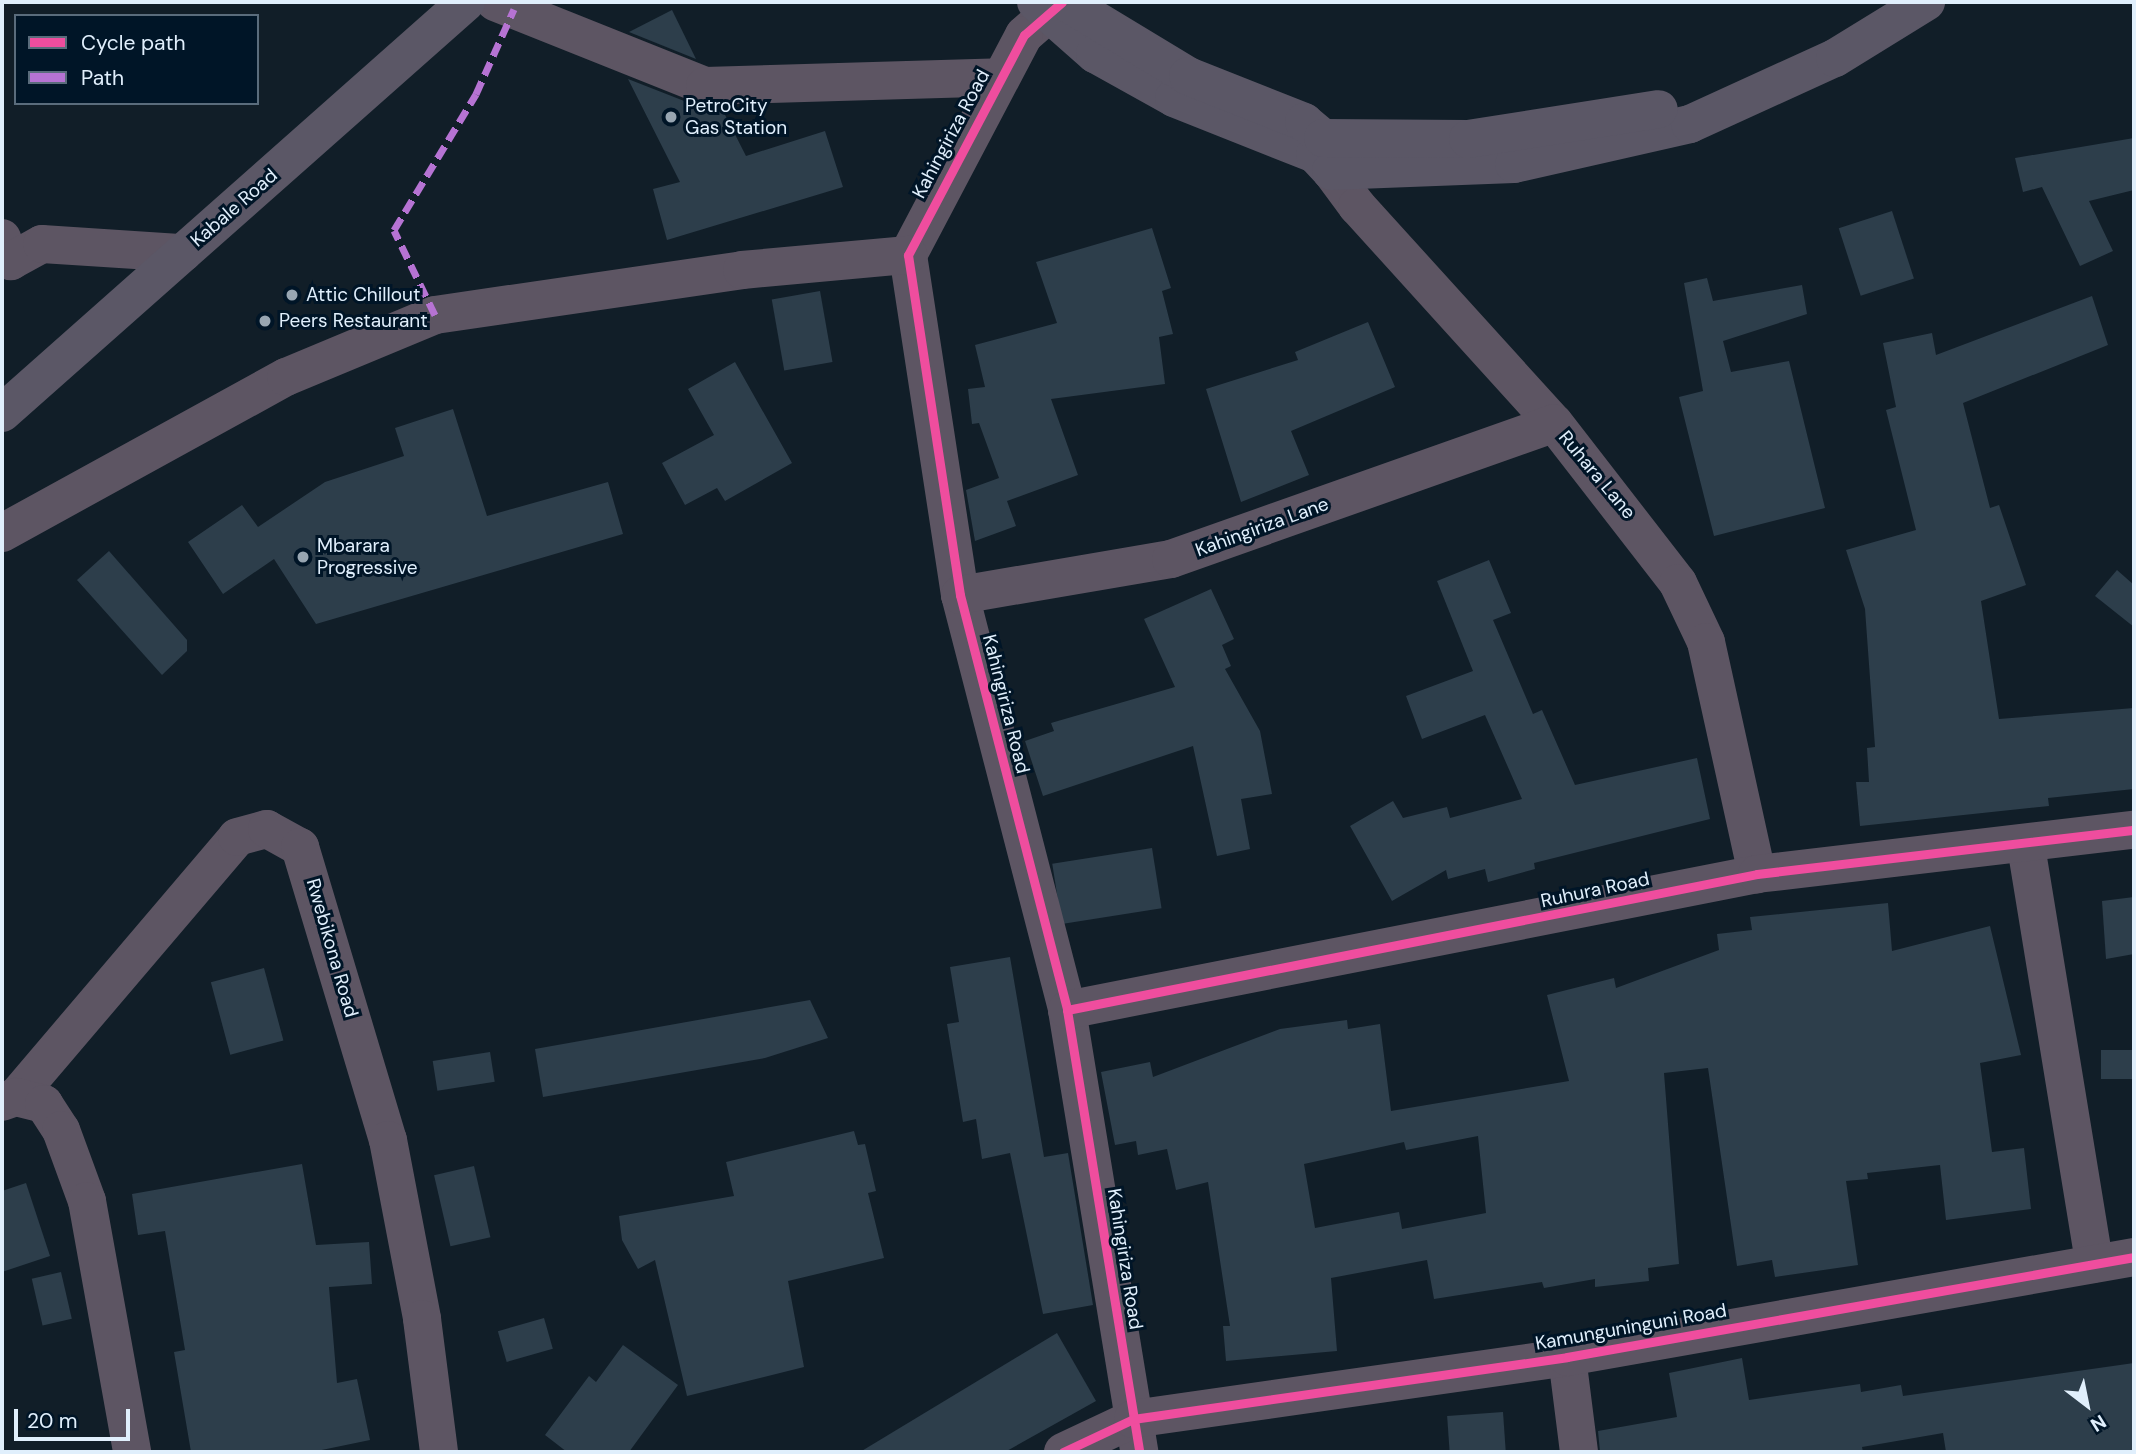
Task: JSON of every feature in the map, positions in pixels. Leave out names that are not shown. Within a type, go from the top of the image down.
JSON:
[{"type":"main road","name":"Kabale Road","points":[[2,412],[466,2]]},
{"type":"main road","points":[[1326,155],[1468,139],[1656,110],[1779,65],[1920,2]]},
{"type":"main road","points":[[1053,5],[1095,54],[1174,98],[1315,154],[1514,164],[1665,131],[1768,92],[1926,2]]},
{"type":"street","points":[[495,2],[705,86],[1001,77]]},
{"type":"street","name":"Kahingiriza Road","points":[[1053,5],[1024,35],[908,256],[960,595],[1067,1010],[1136,1436]]},
{"type":"street","name":"Ruhara Lane","points":[[1326,155],[1640,527],[1678,583],[1706,642],[1757,874]]},
{"type":"street","points":[[5,257],[42,244],[183,253]]},
{"type":"street","points":[[2,533],[286,377],[435,315],[742,270],[908,256]]},
{"type":"street","name":"Kahingiriza Lane","points":[[960,595],[1171,559],[1554,423]]},
{"type":"street","name":"Rwebikona Road","points":[[9,1100],[237,837],[267,829],[300,847],[388,1140],[422,1319],[439,1452]]},
{"type":"street","name":"Ruhura Road","points":[[1067,1010],[1757,874],[2026,846],[2134,830]]},
{"type":"street","points":[[2026,846],[2094,1264]]},
{"type":"street","points":[[9,1100],[44,1104],[61,1130],[87,1201],[132,1452]]},
{"type":"street","name":"Kamunguninguni Road","points":[[1063,1452],[1136,1436],[1567,1357],[2134,1257]]},
{"type":"street","points":[[1567,1357],[1579,1452]]},
{"type":"building","points":[[672,10],[696,59],[629,32]]},
{"type":"building","points":[[628,79],[697,106],[721,107],[746,156],[825,131],[843,187],[667,240],[653,189],[680,182]]},
{"type":"building","points":[[2134,138],[2134,190],[2089,201],[2113,251],[2080,266],[2042,187],[2023,192],[2015,158]]},
{"type":"building","points":[[1892,211],[1914,279],[1861,296],[1839,228]]},
{"type":"building","points":[[1152,228],[1171,288],[1162,291],[1173,334],[1159,337],[1165,384],[1051,399],[1078,475],[1007,501],[1016,526],[975,541],[966,490],[999,478],[979,423],[972,424],[968,389],[985,387],[975,345],[1057,323],[1036,262]]},
{"type":"building","points":[[1707,278],[1713,301],[1802,285],[1807,314],[1723,341],[1731,372],[1789,361],[1825,508],[1714,536],[1679,397],[1703,391],[1684,283]]},
{"type":"building","points":[[820,291],[833,362],[784,370],[772,300]]},
{"type":"building","points":[[2092,296],[2108,345],[1963,403],[1990,508],[1999,505],[2026,585],[1981,601],[1999,719],[2134,708],[2134,789],[2048,798],[2049,806],[1860,826],[1856,782],[1869,782],[1867,748],[1875,747],[1865,609],[1846,550],[1916,530],[1886,410],[1896,407],[1883,343],[1932,333],[1936,355]]},
{"type":"building","points":[[1368,322],[1395,387],[1291,431],[1309,475],[1241,502],[1206,389],[1298,360],[1295,352]]},
{"type":"building","points":[[735,362],[792,463],[725,501],[717,488],[685,505],[662,463],[714,435],[688,389]]},
{"type":"building","points":[[453,409],[487,516],[608,482],[623,534],[316,624],[274,559],[223,594],[188,542],[242,505],[258,527],[325,482],[404,456],[395,428]]},
{"type":"building","points":[[109,551],[187,640],[187,651],[162,675],[77,580]]},
{"type":"building","points":[[1489,560],[1511,613],[1493,620],[1533,714],[1542,710],[1575,785],[1697,758],[1710,819],[1534,863],[1535,869],[1488,882],[1485,869],[1448,879],[1446,870],[1392,901],[1350,826],[1393,801],[1403,818],[1447,807],[1450,818],[1522,799],[1485,715],[1422,739],[1406,696],[1473,671],[1437,581]]},
{"type":"building","points":[[2117,570],[2134,585],[2134,627],[2095,596]]},
{"type":"building","points":[[1211,589],[1234,639],[1222,645],[1231,666],[1225,669],[1260,731],[1272,794],[1241,799],[1250,849],[1217,856],[1193,746],[1043,796],[1025,741],[1054,731],[1051,723],[1175,687],[1144,619]]},
{"type":"building","points":[[1152,848],[1162,908],[1062,924],[1052,864]]},
{"type":"building","points":[[2134,897],[2134,954],[2106,959],[2102,901]]},
{"type":"building","points":[[1888,903],[1892,951],[1990,926],[2021,1055],[1980,1063],[1992,1152],[2024,1148],[2031,1209],[1946,1220],[1940,1165],[1867,1173],[1868,1179],[1846,1181],[1858,1265],[1775,1277],[1772,1260],[1737,1266],[1708,1068],[1664,1073],[1679,1264],[1648,1268],[1649,1281],[1595,1287],[1595,1279],[1544,1288],[1542,1282],[1434,1299],[1427,1260],[1331,1278],[1337,1351],[1226,1361],[1223,1326],[1230,1326],[1208,1182],[1176,1190],[1167,1149],[1138,1155],[1136,1141],[1115,1145],[1101,1072],[1150,1062],[1153,1077],[1280,1029],[1347,1020],[1348,1029],[1380,1024],[1391,1111],[1569,1081],[1547,995],[1614,978],[1616,988],[1719,950],[1717,934],[1752,930],[1750,917]],"holes":[[[1478,1136],[1486,1213],[1402,1229],[1399,1212],[1315,1228],[1304,1164],[1404,1142],[1406,1150]]]},
{"type":"building","points":[[1010,957],[1044,1157],[1068,1153],[1093,1305],[1043,1314],[1010,1153],[982,1159],[976,1119],[963,1122],[947,1024],[959,1022],[950,967]]},
{"type":"building","points":[[264,968],[283,1040],[230,1055],[211,982]]},
{"type":"building","points":[[810,1000],[828,1038],[765,1058],[543,1097],[535,1049]]},
{"type":"building","points":[[2101,1050],[2134,1050],[2134,1079],[2101,1079]]},
{"type":"building","points":[[490,1052],[495,1082],[437,1091],[433,1061]]},
{"type":"building","points":[[854,1131],[858,1145],[865,1144],[876,1191],[868,1193],[884,1258],[788,1281],[804,1367],[687,1396],[655,1260],[638,1269],[622,1240],[619,1216],[734,1196],[726,1162]]},
{"type":"building","points":[[302,1164],[316,1245],[369,1242],[372,1284],[329,1287],[337,1383],[357,1379],[370,1440],[312,1452],[191,1452],[174,1352],[185,1350],[165,1231],[138,1235],[132,1194]]},
{"type":"building","points":[[474,1166],[490,1237],[450,1246],[434,1175]]},
{"type":"building","points":[[26,1183],[50,1256],[2,1272],[2,1191]]},
{"type":"building","points":[[61,1272],[72,1319],[43,1326],[32,1279]]},
{"type":"building","points":[[544,1318],[553,1349],[507,1362],[498,1331]]},
{"type":"building","points":[[1057,1333],[1096,1401],[1005,1452],[860,1452]]},
{"type":"building","points":[[623,1345],[678,1385],[629,1452],[567,1452],[545,1435],[589,1376],[596,1382]]},
{"type":"building","points":[[1742,1358],[1749,1400],[1860,1384],[1861,1392],[1901,1385],[1903,1396],[2134,1363],[2134,1452],[1946,1452],[1943,1433],[1862,1447],[1863,1452],[1600,1452],[1598,1431],[1677,1417],[1669,1373]]},
{"type":"building","points":[[1503,1412],[1506,1452],[1450,1452],[1447,1416]]},
{"type":"marked path","points":[[435,315],[394,230],[476,94],[514,9]]},
{"type":"cycle path","points":[[1062,2],[1024,35],[908,255],[960,595],[1067,1010],[1139,1452]]},
{"type":"cycle path","points":[[1067,1010],[1757,874],[2134,830]]},
{"type":"cycle path","points":[[1063,1452],[1133,1419],[1567,1357],[2134,1257]]},
{"type":"place","name":"PetroCity Gas Station","points":[[671,117]]},
{"type":"place","name":"Attic Chillout","points":[[292,295]]},
{"type":"place","name":"Peers Restaurant","points":[[265,321]]},
{"type":"place","name":"Mbarara Progressive","points":[[303,557]]}]
